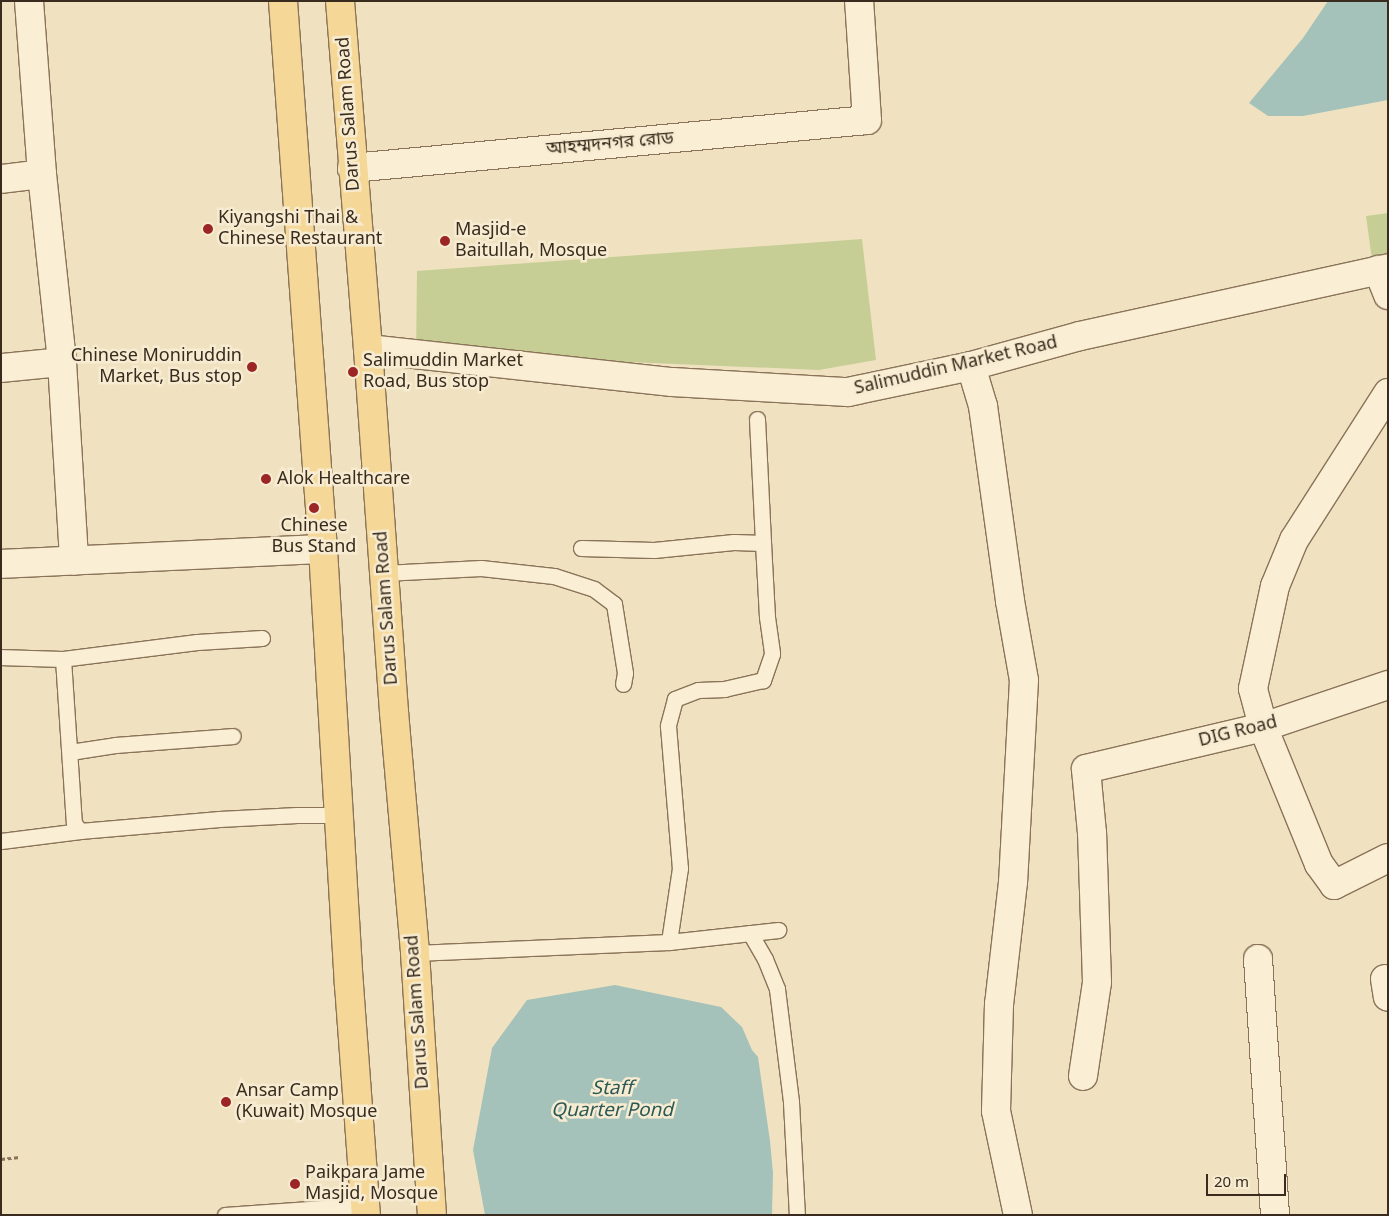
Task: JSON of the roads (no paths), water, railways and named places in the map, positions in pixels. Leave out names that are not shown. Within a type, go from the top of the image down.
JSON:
[{"type":"main road","points":[[283,1],[323,549],[366,1210]]},
{"type":"main road","name":"Darus Salam Road","points":[[340,1],[415,953],[432,1215]]},
{"type":"street","points":[[29,1],[42,174],[62,362],[74,561]]},
{"type":"street","name":"আহম্মদনগর রোড","points":[[352,168],[867,120],[859,1]]},
{"type":"street","points":[[1,179],[42,174]]},
{"type":"street","points":[[1383,269],[1388,295]]},
{"type":"street","name":"Salimuddin Market Road","points":[[368,349],[672,382],[848,392],[971,366],[1080,336],[1383,269]]},
{"type":"street","points":[[1,368],[62,362]]},
{"type":"street","points":[[971,366],[983,406],[1010,601],[1024,680],[1012,882],[999,1004],[996,1111],[1018,1215]]},
{"type":"street","points":[[1388,393],[1294,540],[1275,586],[1253,689],[1263,727],[1319,864],[1334,885],[1388,858]]},
{"type":"street","points":[[1,564],[323,549]]},
{"type":"street","name":"DIG Road","points":[[1083,1076],[1097,982],[1092,834],[1086,769],[1263,727],[1388,686]]},
{"type":"street","points":[[1258,959],[1276,1215]]},
{"type":"lane","points":[[669,942],[680,868],[668,726],[675,700],[698,690],[725,689],[763,680],[772,654],[767,617],[757,419]]},
{"type":"lane","points":[[581,548],[654,550],[734,542],[763,543]]},
{"type":"lane","points":[[384,574],[481,568],[554,576],[594,589],[614,604],[625,673],[624,684]]},
{"type":"lane","points":[[1,656],[63,659],[197,642],[262,638]]},
{"type":"lane","points":[[63,659],[70,752],[71,806],[74,823],[80,831]]},
{"type":"lane","points":[[70,752],[116,745],[233,736]]},
{"type":"lane","points":[[1,841],[80,831],[229,819],[297,815],[339,815]]},
{"type":"lane","points":[[415,953],[669,942],[778,930]]},
{"type":"lane","points":[[750,933],[765,959],[777,989],[791,1102],[797,1215]]},
{"type":"lane","points":[[225,1215],[366,1210]]},
{"type":"water","points":[[1328,1],[1388,1],[1388,100],[1303,116],[1268,116],[1249,103],[1303,38]]},
{"type":"water","name":"Staff Quarter Pond","points":[[615,985],[721,1007],[742,1027],[752,1050],[758,1057],[773,1173],[772,1215],[485,1215],[473,1150],[492,1048],[527,1000]]},
{"type":"place","name":"Kiyangshi Thai & Chinese Restaurant","points":[[208,229]]},
{"type":"place","name":"Masjid-e Baitullah, Mosque","points":[[445,241]]},
{"type":"place","name":"Chinese Moniruddin Market, Bus stop","points":[[252,367]]},
{"type":"place","name":"Salimuddin Market Road, Bus stop","points":[[353,372]]},
{"type":"place","name":"Alok Healthcare","points":[[266,479]]},
{"type":"place","name":"Chinese Bus Stand","points":[[314,508]]},
{"type":"place","name":"Ansar Camp (Kuwait) Mosque","points":[[226,1102]]},
{"type":"place","name":"Paikpara Jame Masjid, Mosque","points":[[295,1184]]}]
